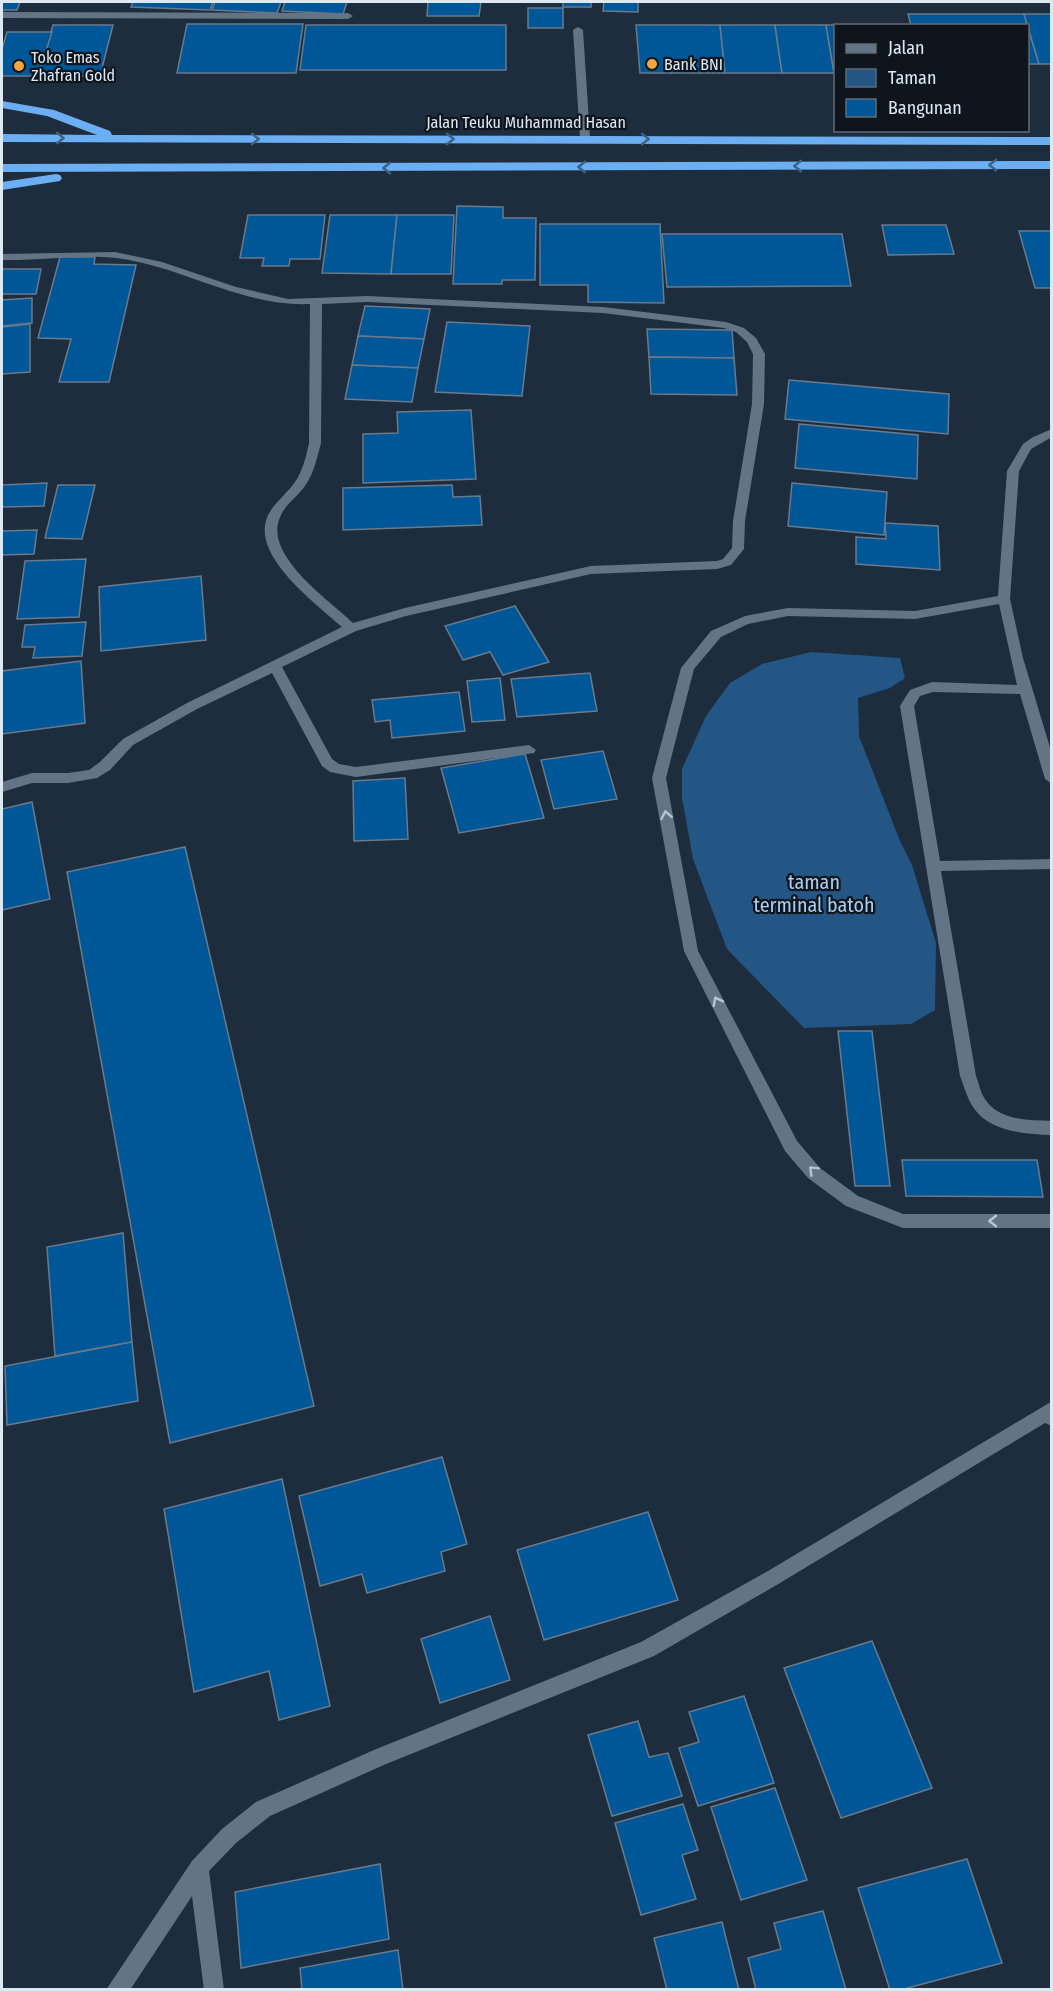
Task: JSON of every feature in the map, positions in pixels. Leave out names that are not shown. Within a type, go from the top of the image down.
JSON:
[{"type":"highway","points":[[2,105],[50,113],[121,139]]},
{"type":"highway","name":"Jalan Teuku Muhammad Hasan","points":[[2,138],[1052,141]]},
{"type":"highway","points":[[2,168],[1052,165]]},
{"type":"highway","points":[[2,186],[145,167]]},
{"type":"street","points":[[2,15],[348,16]]},
{"type":"street","points":[[578,30],[585,138]]},
{"type":"street","points":[[2,257],[115,255],[158,264],[260,296],[288,302],[368,299],[474,303],[603,310],[678,318],[726,325],[740,330],[752,340],[759,354],[758,404],[739,521],[738,549],[727,562],[591,570],[405,612],[351,628],[274,665],[128,742],[105,766],[92,774],[68,778],[32,778],[2,787]]},
{"type":"street","points":[[315,302],[315,443],[313,454],[300,484],[275,513],[270,532],[275,551],[286,567],[351,628]]},
{"type":"street","points":[[1052,433],[1032,441],[1020,455],[1013,471],[1004,600],[1016,658],[1049,755],[1052,779]]},
{"type":"street","points":[[1004,600],[915,615],[788,612],[745,620],[716,634],[688,668],[659,778],[691,951],[791,1146],[814,1173],[852,1201],[903,1221],[1052,1221]]},
{"type":"street","points":[[274,665],[327,762],[335,768],[356,772],[529,750]]},
{"type":"street","points":[[1026,690],[922,688],[910,699],[907,706],[968,1076],[981,1106],[999,1120],[1020,1126],[1052,1128]]},
{"type":"street","points":[[935,866],[1052,864]]},
{"type":"street","points":[[116,1989],[132,1970],[199,1868],[229,1836],[263,1809],[381,1757],[647,1649],[774,1577],[1051,1413]]},
{"type":"street","points":[[199,1868],[214,1989]]},
{"type":"green space","name":"taman terminal batoh","points":[[811,652],[900,658],[905,678],[890,688],[858,698],[859,736],[900,841],[912,865],[936,943],[935,1010],[911,1024],[804,1028],[727,949],[693,859],[682,798],[682,769],[706,716],[730,683],[762,664]]},
{"type":"building","points":[[2,2],[20,2],[17,10],[2,10]]},
{"type":"building","points":[[133,2],[213,2],[210,10],[131,7]]},
{"type":"building","points":[[215,2],[281,2],[277,13],[212,10]]},
{"type":"building","points":[[285,2],[347,2],[343,14],[282,11]]},
{"type":"building","points":[[428,2],[481,2],[479,16],[427,16]]},
{"type":"building","points":[[563,2],[591,2],[591,7],[563,7]]},
{"type":"building","points":[[604,2],[638,2],[638,12],[603,11]]},
{"type":"building","points":[[528,8],[563,8],[563,28],[528,28]]},
{"type":"building","points":[[908,14],[1024,14],[1027,24],[910,24]]},
{"type":"building","points":[[1024,14],[1052,14],[1052,64],[1039,64],[1029,24]]},
{"type":"building","points":[[187,24],[303,24],[296,73],[177,73]]},
{"type":"building","points":[[53,25],[113,25],[100,76],[38,76]]},
{"type":"building","points":[[306,25],[506,25],[506,70],[300,70]]},
{"type":"building","points":[[636,25],[720,25],[725,73],[640,73]]},
{"type":"building","points":[[720,25],[775,25],[782,73],[725,73]]},
{"type":"building","points":[[775,25],[826,25],[834,73],[782,73]]},
{"type":"building","points":[[826,25],[834,25],[834,73]]},
{"type":"building","points":[[1029,30],[1039,64],[1029,64]]},
{"type":"building","points":[[7,32],[52,32],[38,76],[2,76],[2,49]]},
{"type":"building","points":[[457,206],[503,207],[503,218],[536,218],[535,280],[502,280],[502,284],[453,284]]},
{"type":"building","points":[[248,215],[325,215],[320,259],[290,259],[289,266],[262,266],[264,258],[240,258]]},
{"type":"building","points":[[330,215],[397,215],[391,274],[322,273]]},
{"type":"building","points":[[397,215],[454,215],[451,274],[391,274]]},
{"type":"building","points":[[540,224],[660,224],[664,303],[588,302],[588,285],[540,285]]},
{"type":"building","points":[[882,225],[946,225],[954,254],[888,255]]},
{"type":"building","points":[[1019,231],[1052,231],[1052,288],[1035,288]]},
{"type":"building","points":[[662,234],[842,234],[851,286],[667,287]]},
{"type":"building","points":[[60,257],[95,257],[94,264],[136,265],[109,382],[59,382],[71,339],[38,338]]},
{"type":"building","points":[[2,269],[41,269],[36,294],[2,294]]},
{"type":"building","points":[[32,298],[32,323],[2,326],[2,300]]},
{"type":"building","points":[[365,306],[430,309],[424,339],[358,336]]},
{"type":"building","points":[[447,322],[530,326],[522,396],[435,392]]},
{"type":"building","points":[[30,324],[30,372],[2,374],[2,327]]},
{"type":"building","points":[[647,329],[732,330],[734,358],[649,357]]},
{"type":"building","points":[[358,336],[424,339],[418,368],[352,365]]},
{"type":"building","points":[[649,357],[734,358],[737,395],[651,394]]},
{"type":"building","points":[[352,365],[418,368],[412,402],[345,399]]},
{"type":"building","points":[[789,380],[949,394],[948,434],[785,419]]},
{"type":"building","points":[[471,410],[476,479],[363,483],[363,434],[398,433],[397,412]]},
{"type":"building","points":[[799,424],[918,435],[917,479],[795,468]]},
{"type":"building","points":[[47,483],[44,506],[2,507],[2,485]]},
{"type":"building","points":[[792,483],[887,492],[884,535],[788,526]]},
{"type":"building","points":[[58,485],[95,485],[82,539],[45,538]]},
{"type":"building","points":[[452,485],[453,497],[480,496],[482,525],[343,530],[343,488]]},
{"type":"building","points":[[885,523],[938,526],[940,570],[856,564],[856,537],[886,539]]},
{"type":"building","points":[[37,530],[34,554],[2,555],[2,531]]},
{"type":"building","points":[[86,559],[79,617],[17,619],[25,561]]},
{"type":"building","points":[[201,576],[206,640],[101,651],[99,587]]},
{"type":"building","points":[[515,606],[549,662],[503,675],[490,652],[463,660],[445,626]]},
{"type":"building","points":[[86,622],[82,656],[33,658],[35,647],[22,647],[25,625]]},
{"type":"building","points":[[81,661],[85,723],[2,734],[2,671]]},
{"type":"building","points":[[590,673],[597,711],[517,717],[511,679]]},
{"type":"building","points":[[500,678],[505,720],[472,722],[467,681]]},
{"type":"building","points":[[459,692],[465,731],[392,738],[390,720],[375,722],[372,700]]},
{"type":"building","points":[[603,751],[617,799],[554,809],[541,760]]},
{"type":"building","points":[[525,754],[544,818],[459,833],[441,768]]},
{"type":"building","points":[[405,778],[408,839],[354,841],[353,781]]},
{"type":"building","points":[[32,802],[50,899],[2,910],[2,809]]},
{"type":"building","points":[[185,847],[314,1406],[170,1443],[67,872]]},
{"type":"building","points":[[838,1031],[872,1031],[890,1186],[855,1186]]},
{"type":"building","points":[[902,1160],[1037,1160],[1043,1197],[906,1196]]},
{"type":"building","points":[[123,1233],[132,1342],[55,1356],[47,1247]]},
{"type":"building","points":[[132,1342],[138,1401],[7,1425],[5,1366]]},
{"type":"building","points":[[442,1457],[467,1544],[441,1552],[445,1571],[367,1593],[362,1574],[320,1586],[299,1496]]},
{"type":"building","points":[[282,1479],[330,1706],[279,1720],[269,1671],[194,1692],[164,1509]]},
{"type":"building","points":[[648,1512],[678,1600],[544,1640],[517,1550]]},
{"type":"building","points":[[490,1616],[510,1680],[440,1703],[421,1639]]},
{"type":"building","points":[[872,1641],[932,1788],[841,1818],[784,1668]]},
{"type":"building","points":[[744,1696],[774,1783],[698,1806],[679,1748],[699,1742],[689,1712]]},
{"type":"building","points":[[638,1721],[649,1757],[668,1753],[682,1796],[612,1816],[588,1735]]},
{"type":"building","points":[[775,1788],[807,1880],[741,1900],[711,1807]]},
{"type":"building","points":[[683,1804],[698,1850],[682,1855],[696,1899],[641,1915],[615,1823]]},
{"type":"building","points":[[967,1859],[1002,1963],[900,1990],[890,1990],[858,1888]]},
{"type":"building","points":[[380,1864],[389,1939],[241,1968],[235,1892]]},
{"type":"building","points":[[823,1911],[846,1990],[756,1990],[748,1958],[781,1949],[774,1923]]},
{"type":"building","points":[[722,1922],[739,1990],[667,1990],[654,1938]]},
{"type":"building","points":[[398,1950],[403,1990],[302,1990],[300,1968]]},
{"type":"place","name":"Bank BNI","points":[[652,64]]},
{"type":"place","name":"Toko Emas Zhafran Gold","points":[[19,66]]}]
